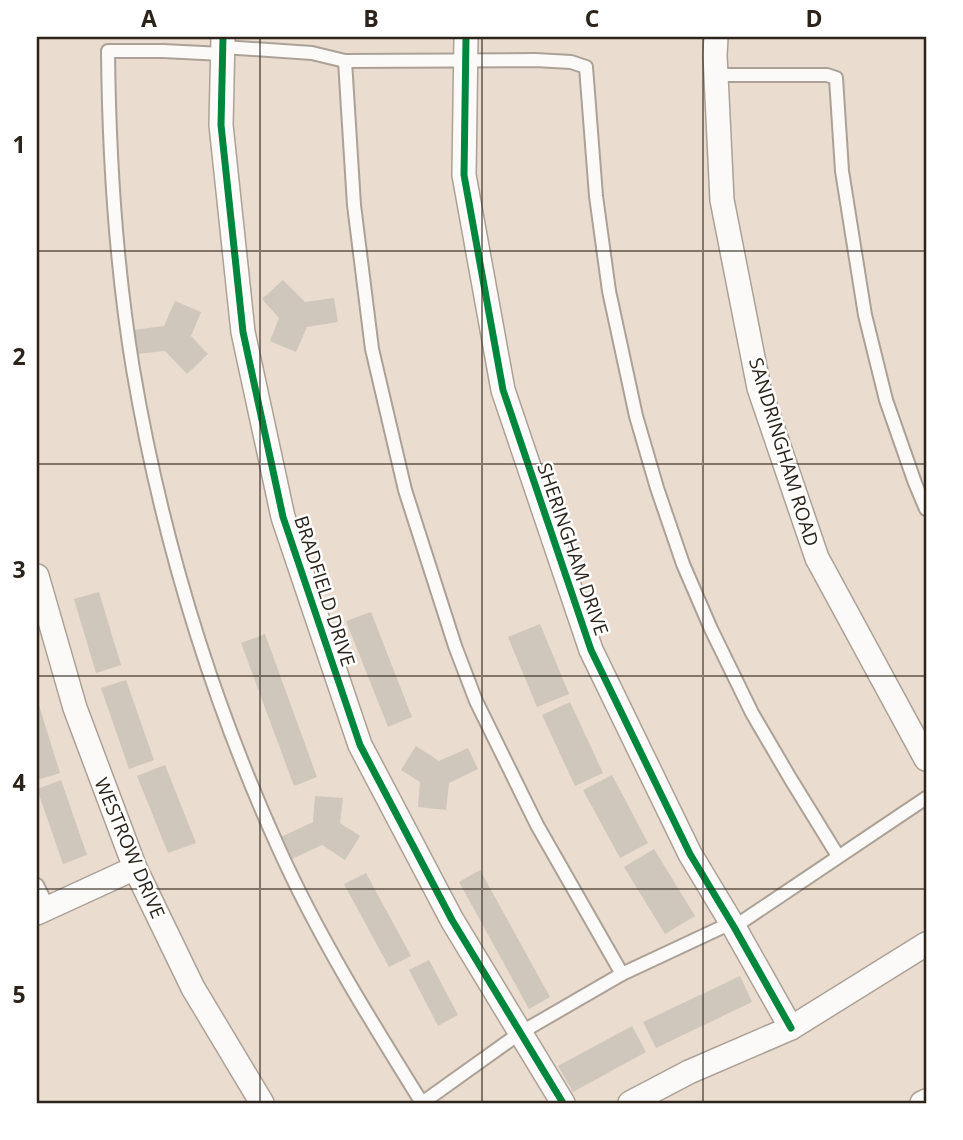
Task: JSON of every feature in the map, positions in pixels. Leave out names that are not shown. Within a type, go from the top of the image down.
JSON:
[{"type":"street","name":"SHERINGHAM DRIVE","points":[[466,37],[464,175],[503,390],[591,650],[690,854],[791,1028]]},
{"type":"street","name":"SANDRINGHAM ROAD","points":[[716,37],[722,200],[759,388],[817,558],[926,759]]},
{"type":"street","name":"BRADFIELD DRIVE","points":[[223,46],[221,125],[243,332],[283,517],[360,746],[452,920],[563,1103]]},
{"type":"street","name":"WESTROW DRIVE","points":[[37,576],[75,708],[135,868],[193,988],[262,1103]]},
{"type":"street","points":[[42,910],[135,868]]},
{"type":"street","points":[[630,1103],[689,1072],[791,1028],[926,944]]},
{"type":"lane","points":[[838,856],[752,713],[683,564],[657,488],[636,416],[609,291],[597,196],[586,67],[570,62],[345,61],[312,53],[223,46],[163,51],[108,51],[111,146],[120,268],[133,367],[145,437],[174,555],[204,656],[279,850],[318,927],[422,1103],[520,1033],[622,974],[732,925],[838,856],[926,798]]},
{"type":"lane","points":[[345,61],[354,205],[372,349],[405,490],[455,646],[476,701],[537,825],[622,974]]},
{"type":"lane","points":[[716,75],[827,75],[836,78],[842,171],[865,315],[886,400],[926,509]]},
{"type":"lane","points":[[37,885],[42,910]]},
{"type":"building","points":[[283,280],[305,302],[334,298],[338,322],[307,327],[296,352],[270,341],[279,318],[262,299]]},
{"type":"building","points":[[175,301],[201,312],[191,336],[208,354],[187,374],[165,351],[136,354],[133,330],[164,326]]},
{"type":"building","points":[[99,592],[121,665],[96,673],[74,599]]},
{"type":"building","points":[[371,612],[412,717],[388,727],[346,621]]},
{"type":"building","points":[[540,624],[569,694],[537,707],[508,637]]},
{"type":"building","points":[[265,634],[317,777],[294,786],[241,643]]},
{"type":"building","points":[[126,680],[154,760],[129,769],[101,688]]},
{"type":"building","points":[[37,699],[60,773],[37,780]]},
{"type":"building","points":[[570,702],[603,773],[575,786],[542,715]]},
{"type":"building","points":[[416,746],[439,761],[468,748],[478,769],[449,783],[446,810],[418,807],[420,782],[401,770]]},
{"type":"building","points":[[165,765],[196,843],[168,853],[137,776]]},
{"type":"building","points":[[612,775],[648,843],[620,858],[583,790]]},
{"type":"building","points":[[61,780],[87,855],[63,864],[37,789]]},
{"type":"building","points":[[315,796],[343,798],[340,823],[360,836],[345,860],[322,845],[292,859],[281,837],[313,822]]},
{"type":"building","points":[[654,849],[695,916],[665,934],[624,867]]},
{"type":"building","points":[[480,870],[550,997],[529,1009],[459,882]]},
{"type":"building","points":[[366,873],[411,956],[389,967],[344,884]]},
{"type":"building","points":[[429,960],[458,1015],[438,1026],[409,970]]},
{"type":"building","points":[[740,976],[752,1002],[656,1048],[643,1022]]},
{"type":"building","points":[[632,1026],[646,1052],[573,1092],[558,1066]]},
{"type":"cycle path","points":[[223,37],[221,125],[243,332],[283,517],[360,745],[452,920],[563,1103]]},
{"type":"cycle path","points":[[466,37],[464,175],[503,390],[591,650],[690,854],[791,1028]]}]
